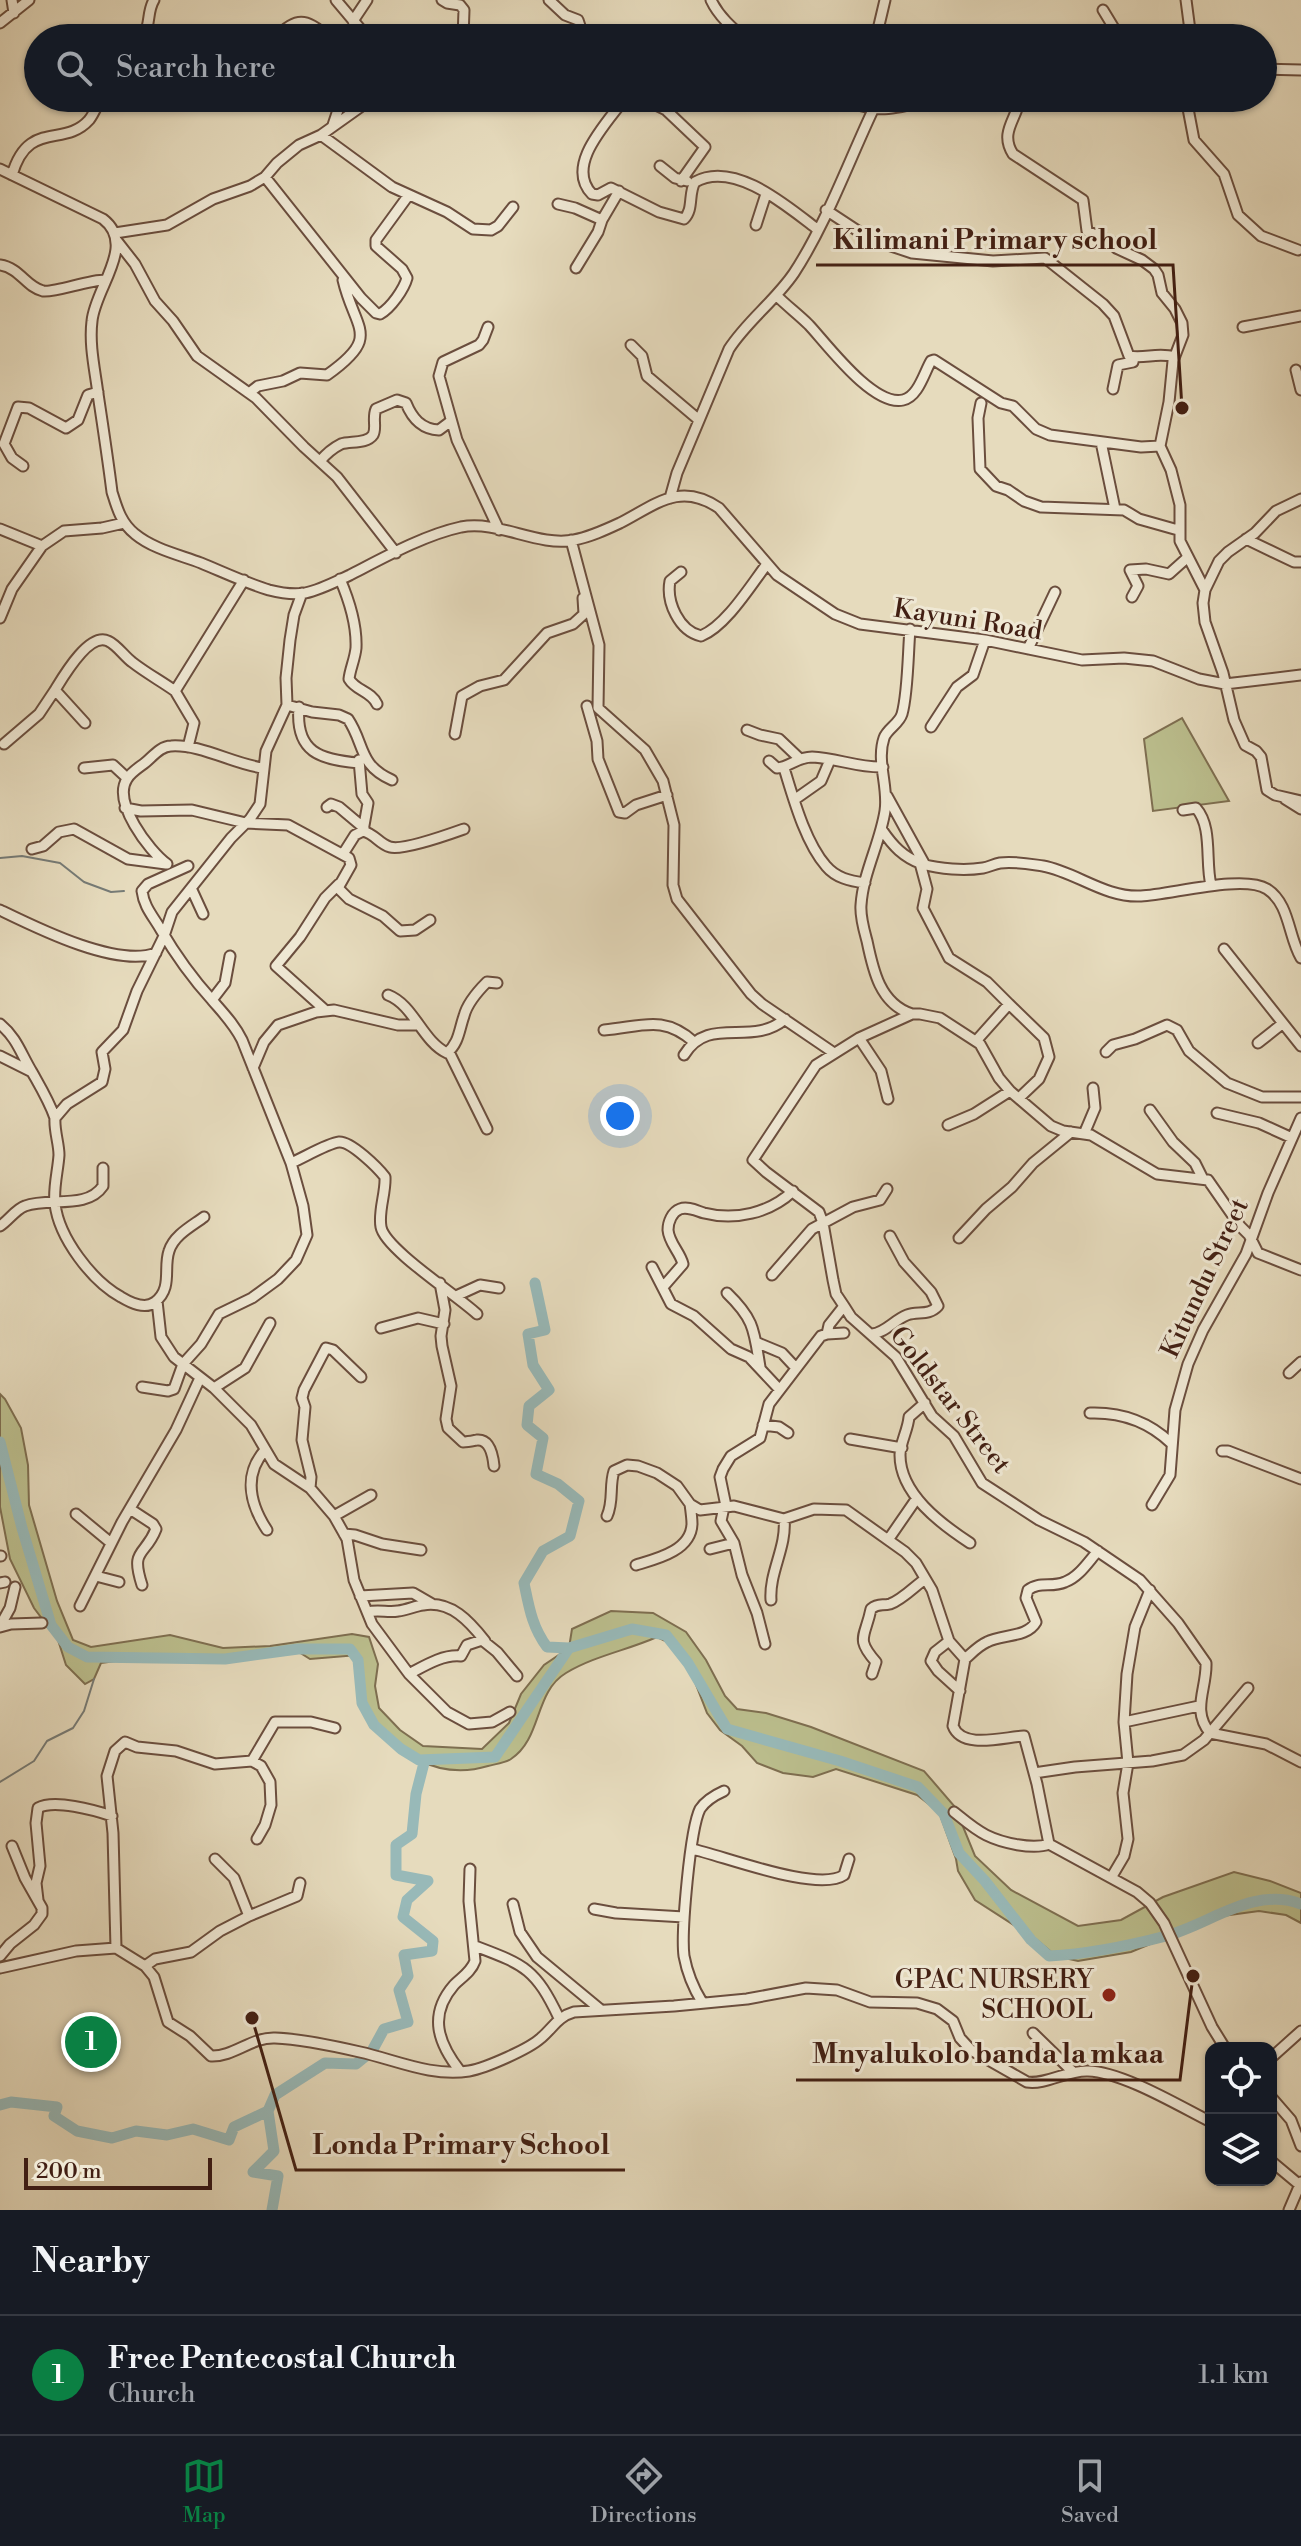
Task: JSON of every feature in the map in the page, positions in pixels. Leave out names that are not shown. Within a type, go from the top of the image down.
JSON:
[{"type":"street","points":[[12,0],[14,13]]},
{"type":"street","points":[[0,23],[29,0]]},
{"type":"street","points":[[148,24],[154,0]]},
{"type":"street","points":[[336,0],[356,24]]},
{"type":"street","points":[[353,21],[367,0]]},
{"type":"street","points":[[442,0],[460,5],[464,10],[464,24]]},
{"type":"street","points":[[549,0],[579,24]]},
{"type":"street","points":[[711,0],[731,24]]},
{"type":"street","points":[[879,24],[885,0]]},
{"type":"street","points":[[1186,0],[1189,24]]},
{"type":"street","points":[[1103,10],[1112,24]]},
{"type":"street","points":[[1277,69],[1301,70]]},
{"type":"street","points":[[12,175],[16,161],[36,139],[86,123],[93,112]]},
{"type":"street","points":[[333,125],[337,112]]},
{"type":"street","points":[[116,237],[167,225],[196,208],[250,186],[265,177],[299,145],[321,135],[352,112]]},
{"type":"street","points":[[615,112],[587,152],[582,172],[592,194],[598,195],[609,188],[659,212],[684,219],[690,211],[691,189],[695,182]]},
{"type":"street","points":[[668,112],[705,147],[681,181]]},
{"type":"street","points":[[116,237],[114,259],[95,304],[91,337],[117,510],[124,523],[151,544],[284,593],[302,593],[438,534],[459,528],[468,526],[548,540],[571,540],[601,532],[644,508],[670,498],[677,473],[729,349],[777,296],[799,265],[872,112]]},
{"type":"street","points":[[1016,112],[1007,131],[1008,146],[1013,154],[1083,200],[1085,229],[1091,235],[1112,242],[1116,248],[1154,269],[1162,293],[1182,323],[1183,335],[1174,357],[1160,446],[1171,470],[1180,505],[1178,530],[1205,590]]},
{"type":"street","points":[[1189,112],[1194,140],[1224,174],[1238,215],[1261,236],[1298,250]]},
{"type":"street","points":[[321,135],[371,173],[408,196],[447,212],[473,229],[484,231],[498,226],[513,207]]},
{"type":"street","points":[[660,166],[681,181],[695,182],[724,175],[766,194],[817,229]]},
{"type":"street","points":[[0,169],[103,219],[135,264],[155,301],[197,356],[249,393],[320,461],[344,485],[396,553]]},
{"type":"street","points":[[265,177],[343,276],[380,314],[404,290],[407,278],[402,269],[376,246],[376,240],[408,196]]},
{"type":"street","points":[[576,268],[619,191]]},
{"type":"street","points":[[756,225],[766,194]]},
{"type":"street","points":[[558,204],[602,220]]},
{"type":"street","points":[[826,210],[861,233],[912,253],[993,261],[1045,258],[1108,309],[1114,316],[1127,353],[1134,357],[1160,354],[1174,357]]},
{"type":"street","points":[[0,265],[11,267],[32,286],[43,291],[82,281],[105,280]]},
{"type":"street","points":[[249,393],[253,388],[283,381],[300,373],[327,375],[350,359],[362,330],[352,309],[343,276]]},
{"type":"street","points":[[777,296],[809,326],[843,366],[893,400],[909,397],[921,384],[931,361],[937,360],[1001,403],[1013,406],[1036,429],[1068,439],[1160,446]]},
{"type":"street","points":[[1243,327],[1301,316]]},
{"type":"street","points":[[488,327],[479,345],[441,365],[439,376],[457,440],[499,530]]},
{"type":"street","points":[[631,345],[642,356],[647,376],[699,420]]},
{"type":"street","points":[[1113,389],[1118,365],[1133,362],[1134,357]]},
{"type":"street","points":[[1296,370],[1301,390]]},
{"type":"street","points":[[23,466],[12,458],[4,444],[18,407],[29,408],[66,428],[78,420],[86,397],[98,392]]},
{"type":"street","points":[[320,461],[341,444],[373,436],[376,409],[397,400],[406,403],[415,419],[428,429],[439,430],[451,421]]},
{"type":"street","points":[[981,403],[978,418],[980,464],[988,480],[1041,507],[1124,510],[1155,525],[1178,530]]},
{"type":"street","points":[[1101,442],[1115,509]]},
{"type":"street","name":"Kayuni Road","points":[[670,498],[691,496],[719,508],[767,564],[798,590],[846,619],[873,627],[985,640],[1082,660],[1124,658],[1153,661],[1199,679],[1225,684],[1301,675]]},
{"type":"street","points":[[1301,499],[1276,511],[1255,533],[1219,561],[1205,590],[1203,603],[1205,622],[1243,742],[1261,757],[1267,790],[1301,809]]},
{"type":"street","points":[[0,618],[12,589],[42,546],[64,531],[124,523]]},
{"type":"street","points":[[0,529],[42,546]]},
{"type":"street","points":[[1246,539],[1294,562],[1301,562]]},
{"type":"street","points":[[571,540],[599,645],[598,708],[645,750],[663,781],[674,825],[673,885],[677,899],[751,994],[834,1053]]},
{"type":"street","points":[[1132,597],[1138,586],[1130,570],[1146,569],[1169,574],[1188,557]]},
{"type":"street","points":[[681,572],[670,581],[672,604],[687,629],[701,636],[722,620],[767,564]]},
{"type":"street","points":[[340,579],[350,605],[355,631],[356,646],[349,679],[377,704]]},
{"type":"street","points":[[175,691],[244,580]]},
{"type":"street","points":[[455,734],[462,696],[480,686],[504,680],[547,633],[579,620],[584,614],[584,587]]},
{"type":"street","points":[[1028,649],[1055,592]]},
{"type":"street","points":[[55,1118],[67,1104],[102,1082],[105,1069],[102,1052],[123,1030],[172,912],[260,804],[266,751],[287,705],[290,640],[302,593]]},
{"type":"street","points":[[910,629],[902,715],[884,736],[883,767],[887,796],[882,830],[865,883],[861,908],[875,978],[885,995],[901,1011],[940,1018],[976,1041],[986,1050],[999,1078],[1010,1091],[1051,1126],[1091,1135],[1157,1174],[1203,1179],[1212,1183],[1258,1253],[1301,1270]]},
{"type":"street","points":[[4,744],[39,714],[68,669],[92,642],[104,639],[175,691],[194,723],[188,747]]},
{"type":"street","points":[[931,727],[957,687],[973,675],[985,640]]},
{"type":"street","points":[[55,690],[85,723]]},
{"type":"street","points":[[287,705],[344,717],[351,723],[361,752],[375,769],[392,780]]},
{"type":"street","points":[[587,706],[597,741],[598,759],[619,812],[625,813],[636,805],[667,795]]},
{"type":"street","points":[[299,707],[302,741],[326,759],[359,763]]},
{"type":"street","points":[[747,730],[779,739],[799,758]]},
{"type":"street","points":[[357,741],[362,794],[368,803],[364,830]]},
{"type":"street","points":[[167,864],[145,842],[125,808],[127,778],[165,747],[188,747],[263,768]]},
{"type":"street","points":[[769,761],[777,768],[784,768],[799,758],[812,757],[883,767]]},
{"type":"street","points":[[794,800],[821,781],[830,760]]},
{"type":"street","points":[[84,768],[113,765],[127,778]]},
{"type":"street","points":[[784,768],[810,839],[826,866],[847,880],[865,883]]},
{"type":"street","points":[[887,796],[923,864],[927,889],[923,908],[949,958],[987,982],[1044,1038],[1049,1057],[1039,1079],[1030,1091],[1019,1098]]},
{"type":"street","points":[[1283,797],[1301,801]]},
{"type":"street","points":[[327,807],[331,804],[339,807],[364,830],[392,849],[430,841],[464,829]]},
{"type":"street","points":[[125,808],[141,811],[192,810],[246,823],[288,825],[349,858],[351,865],[339,884],[325,898],[300,937],[276,966],[325,1010]]},
{"type":"street","points":[[1183,810],[1196,808],[1201,813],[1211,885]]},
{"type":"street","points":[[32,849],[43,846],[59,832],[74,829],[128,859],[209,867]]},
{"type":"street","points":[[343,854],[355,835],[364,830]]},
{"type":"street","points":[[882,830],[895,849],[923,864],[965,869],[1000,863],[1037,866],[1055,869],[1091,885],[1137,896],[1211,885],[1258,885],[1277,898],[1301,958]]},
{"type":"street","points":[[142,1387],[174,1389],[183,1364],[201,1344],[219,1314],[268,1288],[296,1260],[305,1243],[307,1225],[291,1163],[234,1024],[212,1000],[149,913],[142,891],[148,884],[188,866]]},
{"type":"street","points":[[339,884],[343,895],[383,916],[400,931],[415,930],[430,920]]},
{"type":"street","points":[[192,890],[203,914]]},
{"type":"street","points":[[0,910],[40,930],[107,953],[138,956],[156,953]]},
{"type":"street","points":[[1224,949],[1301,1046]]},
{"type":"street","points":[[212,1000],[225,983],[230,956]]},
{"type":"street","points":[[449,1052],[477,992],[487,982],[497,983]]},
{"type":"street","points":[[388,995],[400,1002],[439,1049],[449,1052],[487,1129]]},
{"type":"street","points":[[976,1041],[1009,1004]]},
{"type":"street","points":[[253,1068],[264,1042],[278,1025],[297,1017],[325,1010],[398,1025],[417,1025]]},
{"type":"street","points":[[823,1223],[819,1212],[755,1163],[754,1157],[813,1068],[859,1038],[912,1014]]},
{"type":"street","points":[[684,1055],[704,1034],[760,1031],[773,1028],[785,1019]]},
{"type":"street","points":[[0,1024],[15,1037],[55,1118],[59,1155],[54,1201],[57,1214],[77,1255],[95,1279],[130,1302],[149,1306],[157,1301],[167,1282],[170,1248],[184,1231],[204,1217]]},
{"type":"street","points":[[604,1030],[660,1024],[677,1029],[694,1042]]},
{"type":"street","points":[[1258,1043],[1282,1024]]},
{"type":"street","points":[[1106,1052],[1113,1045],[1167,1025],[1177,1030],[1189,1051],[1227,1083],[1262,1097],[1301,1097]]},
{"type":"street","points":[[859,1038],[881,1071],[888,1099]]},
{"type":"street","points":[[0,1056],[32,1072]]},
{"type":"street","points":[[1084,1134],[1095,1108],[1093,1088]]},
{"type":"street","points":[[948,1125],[974,1114],[1010,1091]]},
{"type":"street","points":[[1150,1110],[1173,1142],[1195,1163],[1203,1179]]},
{"type":"street","points":[[1217,1113],[1259,1123],[1292,1138]]},
{"type":"street","name":"Kitundu Street","points":[[1152,1505],[1173,1464],[1171,1443],[1178,1398],[1193,1350],[1251,1242],[1268,1193],[1301,1118]]},
{"type":"street","points":[[959,1238],[1033,1163],[1071,1132]]},
{"type":"street","points":[[291,1163],[338,1142],[348,1144],[373,1164],[385,1177],[380,1223],[382,1231],[395,1247],[477,1314]]},
{"type":"street","points":[[0,1226],[22,1207],[83,1199],[99,1192],[103,1186],[103,1168]]},
{"type":"street","points":[[772,1275],[804,1238],[823,1223],[850,1208],[880,1200],[887,1189]]},
{"type":"street","points":[[663,1287],[683,1264],[669,1234],[669,1221],[676,1211],[685,1208],[721,1217],[746,1215],[776,1204],[793,1191]]},
{"type":"street","name":"Goldstar Street","points":[[823,1223],[836,1294],[851,1317],[896,1357],[932,1416],[954,1436],[982,1483],[1039,1520],[1084,1542],[1150,1590],[1206,1663],[1199,1706]]},
{"type":"street","points":[[872,1334],[881,1332],[906,1316],[934,1311],[938,1306],[931,1292],[904,1262],[890,1236]]},
{"type":"street","points":[[652,1267],[671,1304],[694,1316],[725,1345],[749,1357],[779,1389]]},
{"type":"street","points":[[440,1283],[445,1301],[442,1346],[451,1386],[445,1411],[448,1428],[463,1442],[484,1441],[492,1453],[494,1466]]},
{"type":"street","points":[[456,1296],[480,1285],[499,1288]]},
{"type":"street","points":[[727,1293],[751,1322],[758,1343],[760,1369]]},
{"type":"street","points":[[157,1301],[161,1337],[174,1357],[214,1388],[251,1425],[274,1464],[310,1488],[334,1516],[344,1534],[367,1612],[379,1635],[409,1674],[447,1712],[469,1724],[492,1722],[510,1712]]},
{"type":"street","points":[[827,1334],[829,1325],[844,1306]]},
{"type":"street","points":[[381,1328],[418,1318],[444,1324]]},
{"type":"street","points":[[214,1388],[245,1368],[270,1323]]},
{"type":"street","points":[[765,1644],[734,1543],[721,1521],[725,1507],[720,1477],[731,1456],[760,1438],[766,1411],[779,1389],[821,1336],[844,1333]]},
{"type":"street","points":[[758,1343],[782,1353],[796,1368]]},
{"type":"street","points":[[310,1488],[311,1477],[302,1440],[304,1390],[326,1348],[333,1350],[361,1377]]},
{"type":"street","points":[[1289,1373],[1301,1362]]},
{"type":"street","points":[[80,1606],[111,1543],[176,1430],[200,1378]]},
{"type":"street","points":[[925,1403],[909,1417],[908,1432],[900,1455],[903,1469],[917,1498],[970,1543]]},
{"type":"street","points":[[1090,1413],[1129,1417],[1171,1443]]},
{"type":"street","points":[[763,1425],[779,1427],[788,1433]]},
{"type":"street","points":[[850,1439],[902,1448]]},
{"type":"street","points":[[265,1450],[253,1468],[251,1486],[255,1508],[267,1530]]},
{"type":"street","points":[[1222,1451],[1301,1479]]},
{"type":"street","points":[[607,1516],[611,1507],[614,1471],[627,1465],[648,1469],[668,1479],[690,1504],[700,1510],[745,1508],[790,1519],[814,1509],[846,1510],[916,1563],[938,1603],[949,1641],[965,1659]]},
{"type":"street","points":[[334,1516],[371,1495]]},
{"type":"street","points":[[888,1540],[917,1498]]},
{"type":"street","points":[[636,1565],[668,1555],[686,1540],[692,1528],[690,1504]]},
{"type":"street","points":[[130,1509],[156,1529],[138,1555],[136,1566],[142,1585]]},
{"type":"street","points":[[76,1514],[111,1543]]},
{"type":"street","points":[[771,1600],[784,1519]]},
{"type":"street","points":[[344,1534],[421,1550]]},
{"type":"street","points":[[710,1549],[734,1543]]},
{"type":"street","points":[[1049,1844],[1024,1736],[987,1740],[963,1738],[956,1734],[953,1726],[965,1659],[983,1643],[1034,1627],[1036,1622],[1026,1598],[1028,1590],[1032,1586],[1056,1585],[1071,1579],[1098,1551]]},
{"type":"street","points":[[96,1576],[119,1582]]},
{"type":"street","points":[[872,1674],[876,1662],[866,1652],[862,1642],[871,1609],[879,1603],[889,1604],[925,1579]]},
{"type":"street","points":[[0,1627],[10,1608],[7,1584]]},
{"type":"street","points":[[1111,1878],[1127,1845],[1128,1825],[1123,1793],[1128,1763],[1124,1722],[1127,1674],[1135,1627],[1150,1590]]},
{"type":"street","points":[[360,1596],[413,1593],[432,1604],[447,1607],[464,1617],[517,1676]]},
{"type":"street","points":[[367,1612],[380,1609],[398,1611],[432,1604]]},
{"type":"street","points":[[0,1627],[42,1623]]},
{"type":"street","points":[[409,1674],[435,1661],[461,1656],[471,1643],[485,1641]]},
{"type":"street","points":[[949,1641],[935,1652],[931,1661],[960,1691]]},
{"type":"street","points":[[1034,1773],[1183,1755],[1199,1745],[1248,1688]]},
{"type":"street","points":[[1124,1722],[1199,1706],[1201,1718],[1210,1733],[1273,1746],[1301,1762]]},
{"type":"street","points":[[252,1761],[275,1722],[311,1722],[335,1728]]},
{"type":"street","points":[[116,1948],[112,1816],[107,1771],[115,1751],[125,1742],[137,1747],[176,1751],[215,1764],[252,1761],[264,1770],[271,1791],[269,1815],[257,1839]]},
{"type":"street","points":[[702,2002],[685,1959],[684,1917],[699,1811],[706,1801],[724,1791]]},
{"type":"street","points":[[38,1900],[38,1808],[45,1805],[74,1806],[112,1816]]},
{"type":"street","points":[[954,1812],[996,1839],[1027,1845],[1049,1844],[1137,1892],[1150,1903],[1164,1923],[1221,2042]]},
{"type":"street","points":[[1,1954],[40,1919],[42,1908],[12,1846]]},
{"type":"street","points":[[692,1849],[773,1872],[823,1881],[832,1881],[844,1875],[849,1859]]},
{"type":"street","points":[[215,1859],[234,1878],[249,1916]]},
{"type":"street","points":[[460,2071],[441,2041],[439,2027],[442,2003],[453,1986],[473,1967],[475,1946],[469,1901],[470,1869]]},
{"type":"street","points":[[145,1966],[155,1959],[191,1952],[220,1931],[272,1904],[297,1896],[300,1883]]},
{"type":"street","points":[[513,1904],[520,1932],[537,1957],[601,2010]]},
{"type":"street","points":[[594,1909],[684,1917]]},
{"type":"street","points":[[475,1946],[526,1968],[541,1984],[559,2018]]},
{"type":"street","points":[[0,1968],[76,1951],[116,1948],[145,1966],[158,1985],[164,2017],[211,2056],[223,2055],[253,2041],[274,2038],[361,2052],[412,2067],[460,2071],[481,2067],[538,2041],[559,2018],[574,2012],[747,1999],[806,1988],[837,1990],[870,2002],[923,2004],[937,2009],[949,2017],[960,2038],[971,2050],[1020,2079],[1034,2083],[1072,2071],[1100,2072],[1205,2119]]},
{"type":"street","points":[[1277,2053],[1301,2031]]},
{"type":"street","points":[[1033,2033],[1072,2071]]},
{"type":"street","points":[[1277,2104],[1291,2120],[1301,2146]]},
{"type":"street","points":[[1277,2166],[1300,2184],[1289,2210]]},
{"type":"green space","points":[[1182,718],[1229,801],[1153,811],[1144,739]]},
{"type":"green space","points":[[0,1394],[21,1428],[28,1465],[29,1505],[57,1601],[73,1640],[91,1647],[170,1635],[223,1648],[270,1646],[352,1634],[369,1637],[378,1664],[375,1686],[379,1708],[400,1730],[423,1746],[482,1749],[509,1723],[521,1694],[544,1665],[569,1648],[572,1629],[611,1611],[653,1613],[686,1632],[706,1660],[725,1696],[737,1709],[766,1713],[811,1727],[924,1771],[955,1807],[975,1856],[1011,1890],[1078,1926],[1121,1920],[1163,1897],[1234,1872],[1301,1893],[1301,1923],[1286,1915],[1259,1911],[1215,1917],[1131,1952],[1078,1961],[1056,1956],[975,1900],[958,1871],[939,1812],[917,1795],[836,1769],[813,1777],[783,1773],[757,1763],[742,1746],[720,1730],[707,1713],[693,1677],[674,1645],[657,1637],[566,1673],[548,1692],[534,1728],[521,1750],[506,1762],[470,1770],[451,1770],[417,1760],[387,1739],[363,1705],[358,1655],[310,1659],[294,1649],[228,1660],[179,1657],[164,1661],[145,1657],[101,1663],[94,1679],[85,1684],[66,1665],[58,1640],[34,1608],[10,1559],[0,1507]]},
{"type":"waterway","points":[[0,858],[22,856],[60,863],[84,882],[111,892],[124,891]]},
{"type":"waterway","points":[[535,1283],[545,1330],[528,1334],[533,1365],[549,1390],[529,1406],[527,1425],[543,1438],[536,1474],[558,1484],[579,1501],[570,1536],[543,1551],[524,1583],[534,1624],[547,1647],[569,1648]]},
{"type":"waterway","points":[[0,1442],[51,1625],[68,1647],[87,1657],[225,1659],[298,1649],[350,1649],[358,1660],[362,1703],[374,1725],[419,1760],[495,1757],[569,1648],[632,1629],[666,1635],[688,1663],[727,1729],[918,1787],[944,1814],[959,1853],[1031,1940],[1049,1956],[1108,1949],[1166,1936],[1249,1903],[1284,1900],[1301,1904]]},
{"type":"waterway","points":[[0,1782],[34,1761],[47,1741],[73,1728],[84,1711],[94,1679]]},
{"type":"waterway","points":[[272,2210],[278,2176],[253,2172],[274,2151],[268,2111],[275,2095],[325,2063],[356,2064],[372,2051],[384,2029],[408,2022],[399,1990],[408,1976],[404,1955],[432,1951],[433,1941],[403,1917],[407,1900],[428,1881],[396,1875],[396,1845],[412,1834],[416,1794],[424,1763]]},
{"type":"waterway","points":[[0,2105],[11,2102],[57,2107],[54,2116],[77,2131],[112,2138],[136,2131],[167,2135],[193,2129],[229,2140],[234,2127],[268,2111]]},
{"type":"place","name":"Kilimani Primary school","points":[[1182,408]]},
{"type":"place","name":"Mnyalukolo banda la mkaa","points":[[1193,1976]]},
{"type":"place","name":"GPAC NURSERY SCHOOL","points":[[1109,1995]]},
{"type":"place","name":"Londa Primary School","points":[[252,2018]]},
{"type":"place","name":"Free Pentecostal Church","points":[[91,2042]]}]
